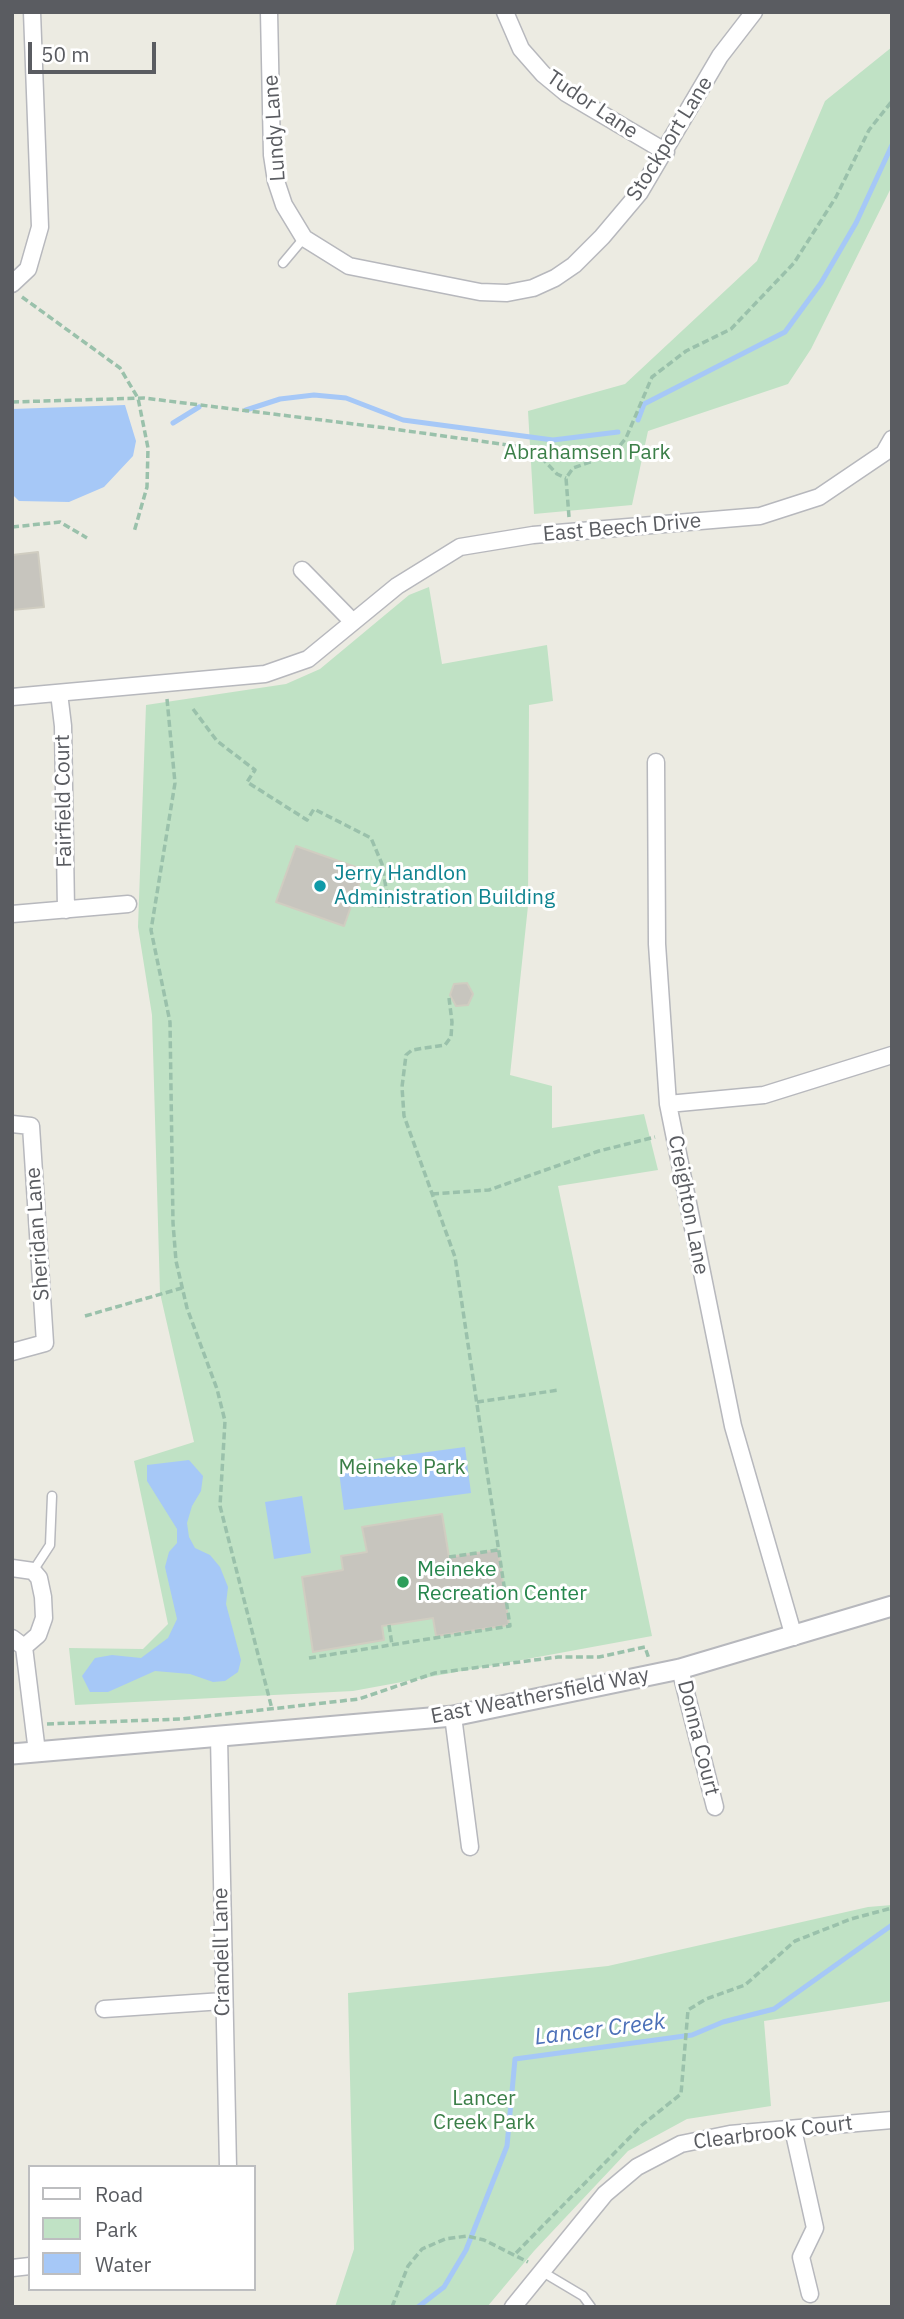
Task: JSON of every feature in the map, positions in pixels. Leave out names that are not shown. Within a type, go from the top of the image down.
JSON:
[{"type":"street","points":[[16,290],[28,269],[40,227],[32,12]]},
{"type":"street","name":"Lundy Lane","points":[[269,12],[272,155],[276,181],[284,205],[304,238]]},
{"type":"street","name":"Tudor Lane","points":[[505,12],[521,49],[543,74],[566,93],[666,152]]},
{"type":"street","name":"Stockport Lane","points":[[304,238],[349,266],[375,273],[480,292],[507,293],[533,288],[574,265],[640,192],[666,152],[720,56],[754,12]]},
{"type":"street","name":"East Beech Drive","points":[[12,697],[265,674],[308,659],[397,586],[460,547],[570,532],[760,516],[819,497],[889,450]]},
{"type":"street","points":[[302,570],[352,622]]},
{"type":"street","name":"Fairfield Court","points":[[58,693],[63,726],[66,910]]},
{"type":"street","name":"Creighton Lane","points":[[656,762],[657,944],[668,1104],[733,1426],[794,1637]]},
{"type":"street","points":[[12,914],[128,904]]},
{"type":"street","points":[[668,1104],[764,1095],[892,1055]]},
{"type":"street","name":"Sheridan Lane","points":[[12,1124],[31,1126],[45,1343],[12,1352]]},
{"type":"street","points":[[12,1568],[33,1571],[39,1578],[44,1618],[38,1635],[18,1642],[37,1752]]},
{"type":"street","name":"East Weathersfield Way","points":[[12,1754],[453,1716],[680,1669],[892,1607]]},
{"type":"street","name":"Donna Court","points":[[680,1669],[715,1807]]},
{"type":"street","points":[[453,1716],[470,1847]]},
{"type":"street","name":"Crandell Lane","points":[[219,1737],[228,2165]]},
{"type":"street","points":[[104,2009],[223,2001]]},
{"type":"street","name":"Clearbrook Court","points":[[518,2305],[541,2271],[605,2194],[637,2166],[681,2144],[730,2134],[892,2120]]},
{"type":"street","points":[[793,2129],[815,2228],[801,2257],[810,2294]]},
{"type":"lane","points":[[283,263],[304,238]]},
{"type":"lane","points":[[33,1571],[50,1545],[52,1496]]},
{"type":"lane","points":[[541,2271],[583,2296],[591,2307]]},
{"type":"path","points":[[570,532],[566,478],[573,468],[612,454],[626,438],[652,377],[686,351],[731,328],[794,263],[836,197],[869,130],[892,101]]},
{"type":"path","points":[[16,290],[120,368],[138,398],[148,448],[147,487],[135,532]]},
{"type":"path","points":[[12,402],[138,398],[523,447],[538,454],[557,474],[566,478]]},
{"type":"path","points":[[12,527],[60,522],[88,538]]},
{"type":"path","points":[[166,683],[175,783],[151,930],[170,1022],[173,1223],[183,1288],[225,1421],[220,1506],[272,1709]]},
{"type":"path","points":[[193,709],[217,741],[255,770],[247,782],[307,820],[314,808],[371,838],[382,864],[389,906],[356,905]]},
{"type":"path","points":[[309,1658],[510,1626],[455,1256],[404,1116],[402,1087],[406,1055],[411,1050],[445,1045],[451,1037],[449,998]]},
{"type":"path","points":[[432,1194],[489,1190],[599,1151],[655,1137]]},
{"type":"path","points":[[85,1316],[183,1288]]},
{"type":"path","points":[[477,1402],[559,1390]]},
{"type":"path","points":[[449,1557],[498,1550]]},
{"type":"path","points":[[389,1625],[393,1645]]},
{"type":"path","points":[[33,1724],[121,1723],[359,1699],[435,1673],[558,1657],[599,1657],[645,1647],[653,1675]]},
{"type":"path","points":[[516,2253],[642,2125],[681,2094],[688,2010],[706,1998],[745,1985],[795,1941],[851,1919],[892,1908]]},
{"type":"path","points":[[392,2307],[408,2266],[422,2249],[445,2239],[467,2236],[484,2239],[516,2253],[541,2271]]},
{"type":"green space","name":"Abrahamsen Park","points":[[892,47],[892,186],[811,349],[788,384],[648,431],[632,505],[534,514],[528,411],[625,384],[757,261],[825,101]]},
{"type":"green space","name":"Meineke Park","points":[[429,587],[442,664],[547,645],[553,701],[529,705],[528,906],[510,1075],[552,1086],[552,1128],[644,1114],[658,1170],[558,1186],[652,1636],[353,1691],[75,1705],[69,1648],[143,1649],[168,1624],[134,1461],[194,1442],[160,1293],[152,1015],[138,927],[146,705],[286,684],[320,669],[409,595]]},
{"type":"green space","name":"Lancer Creek Park","points":[[892,1905],[892,2001],[764,2021],[771,2106],[687,2119],[628,2151],[534,2251],[487,2307],[335,2307],[354,2249],[348,1993],[608,1966],[868,1907]]},
{"type":"water","points":[[125,405],[136,441],[133,456],[104,487],[69,502],[19,501],[12,494],[12,409]]},
{"type":"water","points":[[465,1447],[471,1493],[344,1510],[338,1464]]},
{"type":"water","points":[[189,1460],[203,1476],[201,1491],[192,1506],[187,1523],[189,1537],[195,1548],[210,1555],[220,1567],[228,1587],[226,1604],[241,1660],[238,1672],[225,1681],[213,1682],[190,1674],[155,1671],[108,1692],[90,1692],[82,1676],[95,1658],[112,1655],[141,1658],[168,1638],[177,1619],[165,1567],[169,1552],[177,1543],[177,1529],[147,1481],[147,1465]]},
{"type":"water","points":[[302,1496],[311,1553],[274,1559],[265,1502]]},
{"type":"building","points":[[38,552],[44,607],[12,610],[12,555]]},
{"type":"building","name":"Jerry Handlon Administration Building","points":[[296,846],[364,870],[344,926],[276,902]]},
{"type":"building","points":[[467,983],[473,994],[468,1005],[456,1006],[450,995],[454,984]]},
{"type":"building","name":"Meineke Recreation Center","points":[[442,1514],[449,1557],[498,1550],[509,1625],[436,1636],[433,1618],[382,1626],[384,1640],[313,1652],[302,1577],[343,1570],[341,1556],[367,1552],[362,1527]]},
{"type":"waterway","points":[[638,420],[644,404],[785,332],[821,283],[856,223],[892,145]]},
{"type":"waterway","points":[[246,410],[280,399],[314,395],[346,398],[403,420],[553,440],[618,432]]},
{"type":"waterway","points":[[173,423],[199,407]]},
{"type":"waterway","name":"Lancer Creek","points":[[418,2307],[444,2287],[466,2250],[507,2146],[515,2059],[692,2035],[723,2022],[774,2009],[892,1925]]},
{"type":"place","name":"Jerry Handlon Administration Building","points":[[320,886]]},
{"type":"place","name":"Meineke Recreation Center","points":[[403,1582]]}]
